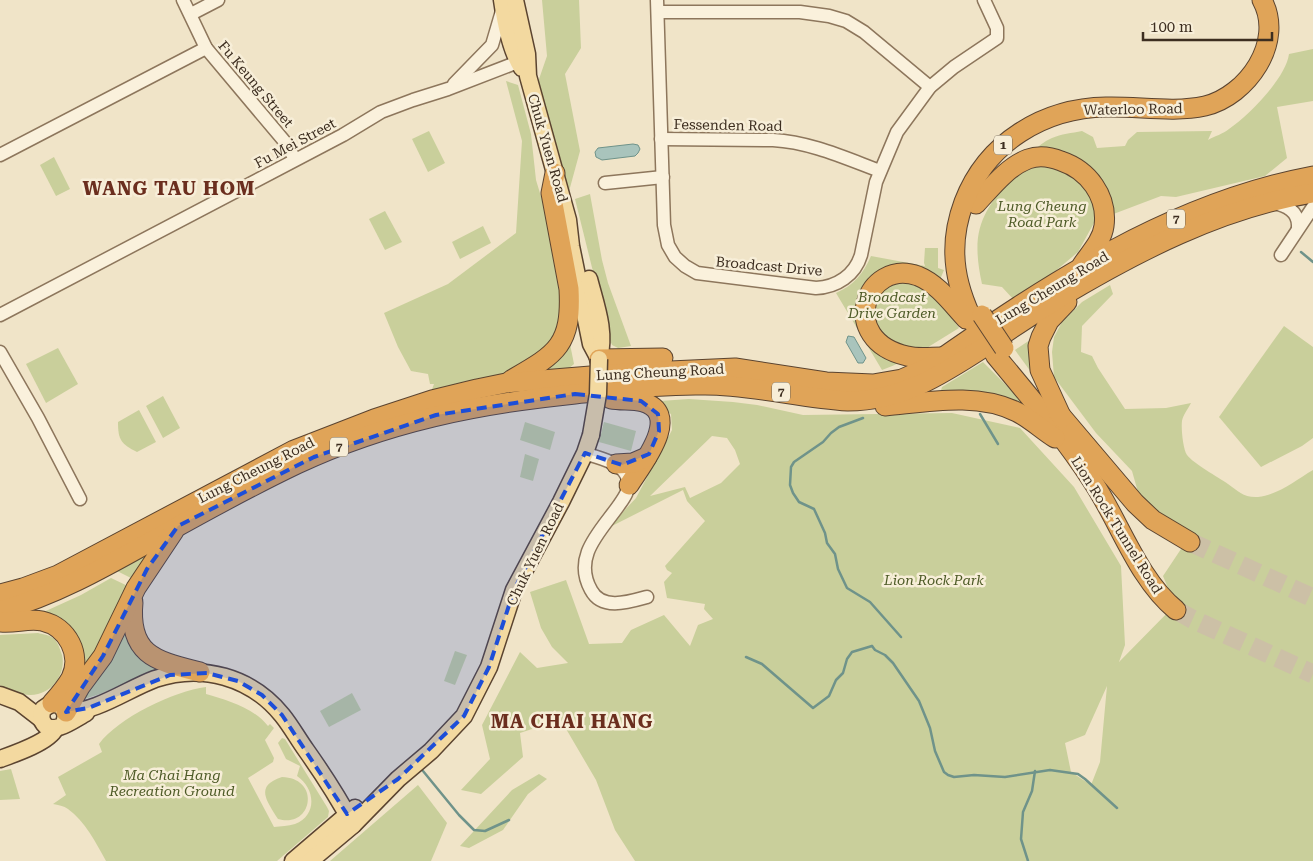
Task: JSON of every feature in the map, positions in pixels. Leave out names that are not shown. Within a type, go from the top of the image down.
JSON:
[{"type":"highway","name":"Waterloo Road","points":[[1029,387],[1000,352],[980,333],[964,307],[960,291],[956,269],[955,246],[957,229],[962,206],[982,168],[1007,142],[1030,126],[1068,111],[1107,107],[1190,108],[1212,104],[1226,97],[1244,82],[1257,67],[1263,55],[1269,27],[1268,14],[1262,0]]},
{"type":"highway","name":"Waterloo Road","points":[[964,307],[970,281],[967,251],[969,226],[976,204],[986,183],[1006,158],[1031,138],[1053,127],[1071,122],[1098,118],[1192,118],[1218,112],[1236,104],[1260,82],[1274,59],[1280,31],[1280,15],[1277,0]]},
{"type":"highway","points":[[976,204],[1007,172],[1029,158],[1053,158],[1076,166],[1095,186],[1105,215],[1101,239],[1084,275],[1049,321],[1038,346],[1040,370],[1062,418]]},
{"type":"highway","points":[[506,383],[550,356],[561,343],[565,332],[569,314],[569,296],[563,253],[551,194],[555,173]]},
{"type":"highway","name":"Lung Cheung Road","points":[[0,594],[58,575],[279,456],[319,438],[432,400],[506,383],[643,371],[735,368],[826,382],[873,384],[910,376],[929,367],[1084,275],[1156,228],[1195,211],[1262,188],[1313,176]]},
{"type":"highway","name":"Lung Cheung Road","points":[[0,611],[28,603],[64,589],[178,526],[297,464],[385,430],[436,415],[548,396],[620,389],[704,385],[759,389],[824,399],[857,401],[904,392],[941,376],[1033,314],[1084,275],[1132,258],[1205,223],[1269,202],[1313,193]]},
{"type":"highway","name":"Waterloo Road","points":[[942,358],[906,356],[888,349],[875,340],[866,324],[865,310],[866,301],[873,289],[893,275],[913,275],[923,279],[986,322],[1000,352]]},
{"type":"highway","points":[[599,359],[703,359],[735,368]]},
{"type":"highway","name":"Lion Rock Tunnel Road","points":[[1029,387],[1062,418],[1142,510],[1162,526],[1190,542]]},
{"type":"highway","name":"Lion Rock Tunnel Road","points":[[1029,387],[1093,482],[1156,591],[1176,610]]},
{"type":"highway","points":[[574,394],[622,401],[641,401],[652,407],[658,414],[660,426],[656,442],[629,485]]},
{"type":"highway","points":[[857,401],[874,406],[950,401],[988,403],[1017,412],[1065,443]]},
{"type":"highway","points":[[616,464],[633,463],[647,457]]},
{"type":"highway","points":[[53,716],[80,687],[103,656],[133,594],[178,526]]},
{"type":"highway","points":[[133,594],[132,626],[136,637],[144,648],[160,661],[200,672]]},
{"type":"highway","points":[[0,622],[42,621],[56,627],[72,646],[74,670],[53,716]]},
{"type":"main road","name":"Chuk Yuen Road","points":[[293,861],[350,819],[398,779],[431,751],[464,716],[489,667],[514,590],[586,451],[597,403],[599,359],[603,343],[594,320],[579,244],[568,220],[507,2]]},
{"type":"main road","points":[[0,695],[53,716],[79,711],[159,678],[180,674],[200,672],[216,674],[238,681],[262,695],[274,706],[306,750],[350,819]]},
{"type":"main road","points":[[0,759],[45,740],[52,735],[53,716]]},
{"type":"main road","name":"Chuk Yuen Road","points":[[310,861],[350,819]]},
{"type":"street","name":"Fu Keung Street","points":[[183,0],[206,48],[285,142],[295,159]]},
{"type":"street","points":[[190,14],[218,0]]},
{"type":"street","name":"Broadcast Drive","points":[[658,6],[661,139],[666,239],[675,257],[697,273],[708,276],[826,288],[836,284],[850,274],[858,265],[862,255],[880,171],[896,132],[930,87],[960,62],[997,38],[997,28],[984,0]]},
{"type":"street","name":"Fu Mei Street","points":[[448,89],[492,45],[507,2]]},
{"type":"street","points":[[658,6],[800,12],[829,16],[846,21],[864,32],[930,87]]},
{"type":"street","points":[[0,155],[206,48]]},
{"type":"street","name":"Fu Mei Street","points":[[0,315],[343,135],[381,112],[448,89],[522,58]]},
{"type":"street","name":"Fessenden Road","points":[[661,139],[791,141],[812,146],[880,171]]},
{"type":"street","points":[[605,183],[663,177]]},
{"type":"street","points":[[1269,202],[1282,204],[1290,209],[1297,218],[1298,227]]},
{"type":"street","points":[[1281,255],[1313,207]]},
{"type":"street","points":[[0,352],[38,418],[80,499]]},
{"type":"street","points":[[586,451],[616,464],[624,470],[629,485],[626,495],[593,540],[587,552],[584,559],[586,578],[593,594],[608,603],[621,603],[647,597]]},
{"type":"highlighted area","points":[[575,394],[641,401],[658,414],[659,431],[649,454],[622,465],[585,453],[514,590],[489,667],[464,716],[398,779],[347,814],[282,715],[262,695],[238,681],[207,673],[170,675],[88,708],[66,712],[103,656],[147,569],[178,526],[314,457],[436,415]]},
{"type":"green space","points":[[542,0],[579,0],[581,48],[565,74],[580,151],[568,195],[538,82],[547,56]]},
{"type":"green space","name":"Lung Cheung Road Park","points":[[1313,49],[1313,101],[1277,107],[1287,158],[1265,176],[1176,197],[1161,196],[1095,221],[1078,252],[1046,279],[1014,300],[1002,287],[982,284],[977,249],[978,235],[987,211],[994,199],[1027,157],[1041,144],[1055,137],[1082,131],[1093,137],[1097,148],[1125,146],[1128,140],[1137,132],[1212,131],[1208,140],[1227,131],[1256,105],[1274,85],[1286,64],[1289,54]]},
{"type":"green space","points":[[506,81],[518,85],[531,134],[536,180],[549,223],[562,307],[553,345],[503,376],[431,392],[434,384],[430,384],[428,374],[411,371],[398,347],[384,313],[448,284],[516,233],[522,141]]},
{"type":"green space","points":[[429,131],[445,163],[428,172],[412,139]]},
{"type":"green space","points":[[54,157],[70,189],[56,196],[40,165]]},
{"type":"green space","points":[[590,194],[608,283],[631,346],[618,348],[612,345],[610,340],[575,199]]},
{"type":"green space","points":[[385,211],[402,242],[385,250],[369,219]]},
{"type":"green space","points":[[483,226],[491,243],[460,259],[452,242]]},
{"type":"green space","name":"Broadcast Drive Garden","points":[[925,248],[938,248],[938,268],[944,270],[934,294],[959,328],[912,356],[882,370],[836,293],[857,278],[871,256],[925,266]]},
{"type":"green space","name":"Lion Rock Park","points":[[1110,285],[1113,294],[1082,326],[1081,352],[1092,356],[1125,409],[1166,408],[1191,403],[1184,414],[1182,433],[1187,455],[1195,462],[1242,494],[1253,497],[1265,496],[1280,490],[1313,470],[1313,861],[635,861],[615,830],[596,780],[555,710],[538,727],[520,733],[523,757],[481,794],[461,790],[490,759],[482,725],[520,652],[537,668],[568,663],[552,647],[541,628],[530,592],[566,580],[589,644],[622,643],[631,630],[664,615],[690,646],[698,625],[713,619],[704,609],[705,604],[667,598],[664,582],[672,573],[665,566],[705,521],[687,501],[683,490],[608,528],[636,498],[672,430],[671,414],[667,412],[660,401],[689,399],[733,402],[803,415],[952,413],[1020,428],[1074,487],[1121,566],[1125,645],[1119,662],[1175,605],[1163,576],[1191,534],[1153,510],[1138,492],[1132,471],[1096,433],[1054,377],[1052,352],[1054,337],[1062,322],[1082,302]],"holes":[[[712,436],[727,438],[735,450],[740,464],[721,483],[690,498],[685,487],[650,496]],[[1107,686],[1100,762],[1091,785],[1071,772],[1065,743],[1085,735]]]},
{"type":"green space","points":[[1284,326],[1313,347],[1313,438],[1302,446],[1261,467],[1219,417]]},
{"type":"green space","points":[[569,339],[574,364],[560,376],[546,367]]},
{"type":"green space","points":[[1030,340],[1031,372],[1015,350]]},
{"type":"green space","points":[[58,348],[78,384],[46,403],[26,364]]},
{"type":"green space","points":[[983,362],[1026,405],[995,395],[939,397],[942,387]]},
{"type":"green space","points":[[163,396],[180,428],[163,438],[146,406]]},
{"type":"green space","points":[[139,410],[156,442],[137,452],[122,441],[118,422]]},
{"type":"green space","points":[[525,422],[555,432],[550,450],[520,440]]},
{"type":"green space","points":[[604,422],[636,431],[631,451],[599,442]]},
{"type":"green space","points":[[525,454],[539,459],[533,481],[520,477]]},
{"type":"green space","points":[[148,552],[150,557],[135,580],[115,570]]},
{"type":"green space","points":[[111,578],[132,588],[109,638],[80,676],[83,665],[37,615],[81,595]]},
{"type":"green space","points":[[126,631],[160,668],[100,694],[81,700],[113,655]]},
{"type":"green space","points":[[38,633],[51,637],[59,646],[63,661],[58,679],[44,692],[38,694],[28,695],[8,690],[0,685],[0,635]]},
{"type":"green space","points":[[455,651],[467,655],[455,685],[444,681]]},
{"type":"green space","name":"Ma Chai Hang Recreation Ground","points":[[206,687],[206,694],[248,710],[268,726],[270,724],[274,728],[265,740],[274,758],[273,762],[248,778],[274,827],[292,825],[302,820],[308,814],[311,801],[308,787],[297,776],[300,766],[286,759],[278,743],[282,738],[285,739],[327,807],[329,811],[328,817],[277,861],[106,861],[80,820],[66,808],[53,804],[66,795],[58,777],[102,752],[99,744],[108,734],[133,716],[178,694]]},
{"type":"green space","points":[[352,693],[361,710],[329,727],[320,711]]},
{"type":"green space","points":[[11,769],[20,799],[0,800],[0,771]]},
{"type":"green space","points":[[539,774],[547,779],[528,794],[503,830],[469,848],[460,846],[512,790]]},
{"type":"green space","points":[[282,777],[303,785],[307,793],[308,802],[305,810],[299,817],[290,820],[278,819],[265,795],[268,785]]},
{"type":"green space","points":[[418,785],[447,823],[431,861],[330,861]]},
{"type":"water","points":[[638,145],[640,149],[635,156],[602,160],[596,157],[595,152],[598,148]]},
{"type":"water","points":[[848,336],[854,337],[866,358],[863,363],[858,363],[846,342]]},
{"type":"waterway","points":[[1301,252],[1313,262]]},
{"type":"waterway","points":[[980,414],[998,444]]},
{"type":"waterway","points":[[863,418],[839,427],[823,442],[794,462],[791,467],[790,485],[799,502],[814,509],[825,533],[827,543],[835,554],[838,569],[847,588],[870,602],[901,637]]},
{"type":"waterway","points":[[872,646],[893,663],[919,701],[930,728],[935,751],[944,772],[948,775],[954,777],[974,775],[1005,777],[1050,770],[1078,774],[1117,808]]},
{"type":"waterway","points":[[746,657],[762,664],[813,708],[829,696],[836,680],[843,673],[847,659],[852,652],[872,646]]},
{"type":"waterway","points":[[423,771],[459,815],[474,830],[485,831],[509,820]]},
{"type":"waterway","points":[[1028,861],[1021,839],[1023,812],[1032,791],[1035,771]]},
{"type":"tunnel","points":[[1190,542],[1313,598]]},
{"type":"tunnel","points":[[1176,610],[1313,674]]},
{"type":"district","name":"WANG TAU HOM","points":[[169,188]]},
{"type":"district","name":"MA CHAI HANG","points":[[572,721]]}]
